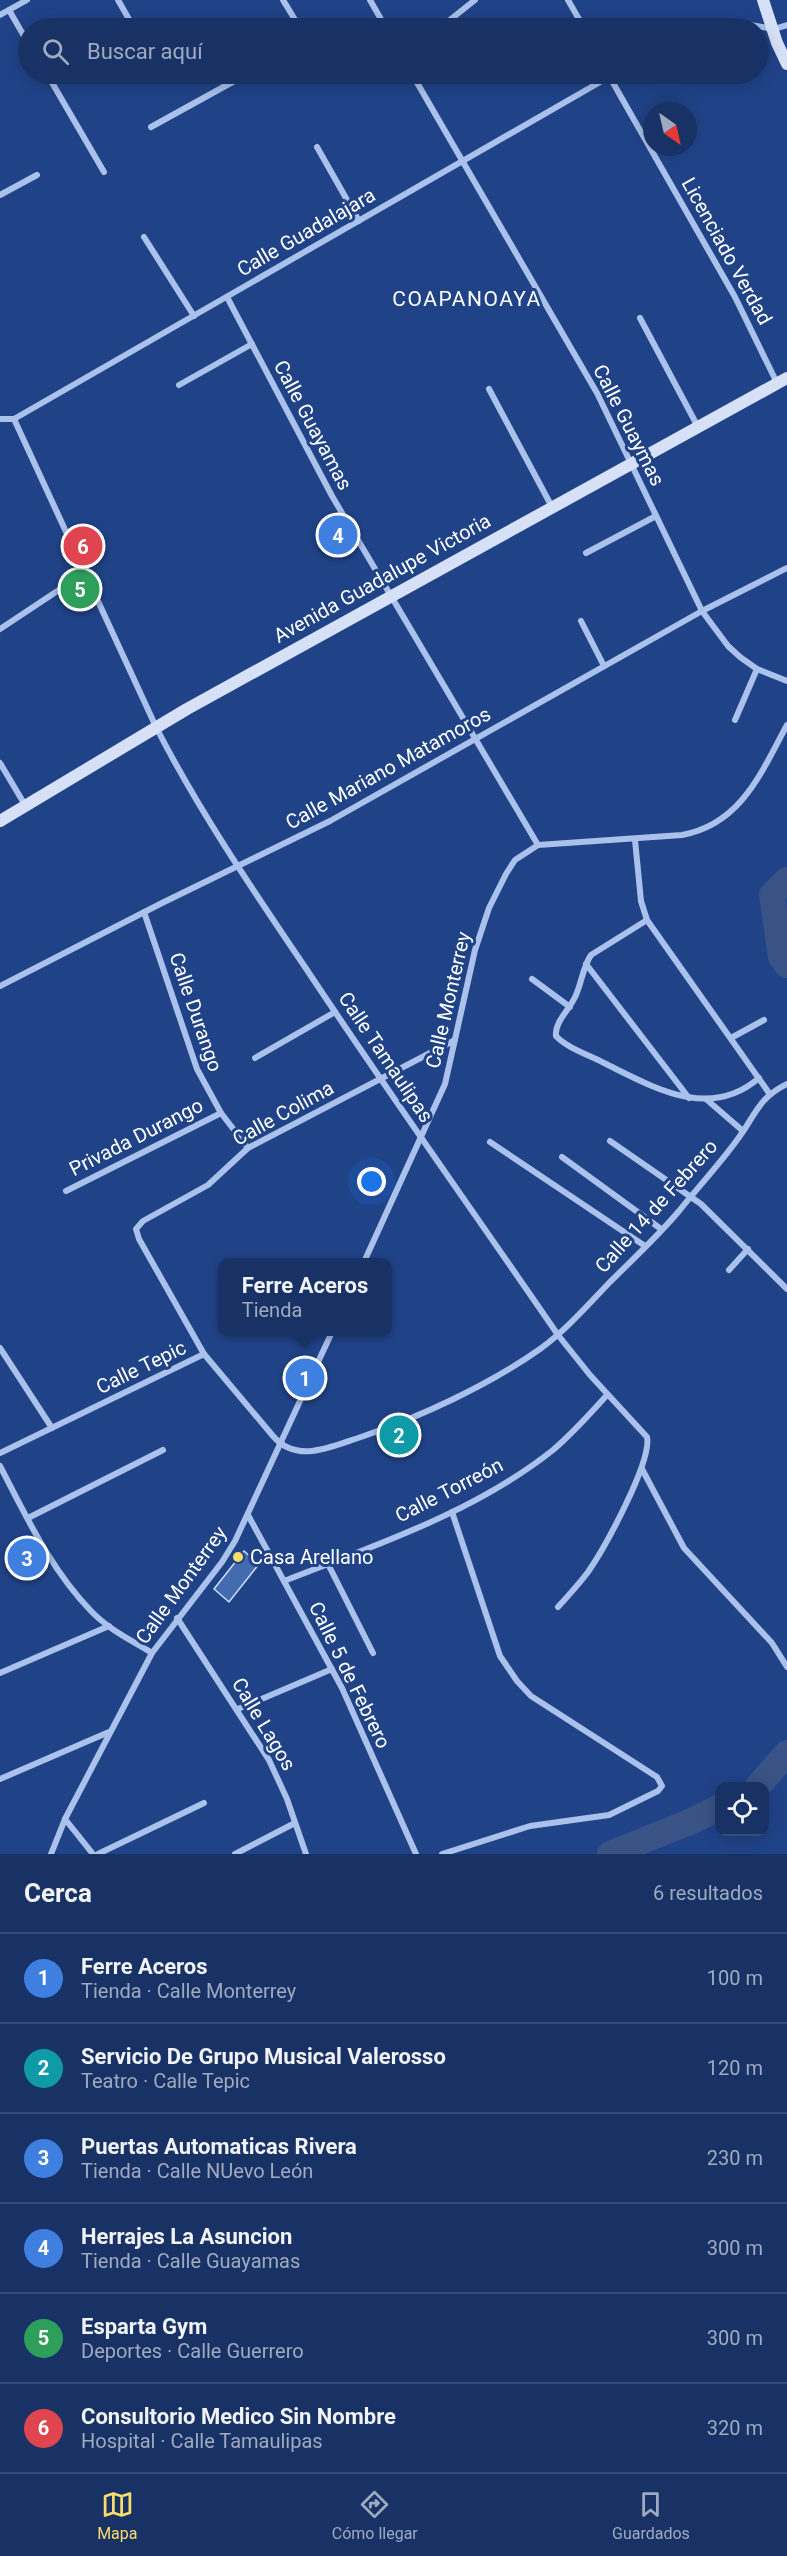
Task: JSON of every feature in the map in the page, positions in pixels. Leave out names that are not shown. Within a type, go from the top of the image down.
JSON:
[{"type":"main road","points":[[763,0],[774,28],[777,44],[787,63]]},
{"type":"main road","name":"Avenida Guadalupe Victoria","points":[[0,820],[156,727],[389,595],[782,381]]},
{"type":"street","points":[[0,15],[27,0]]},
{"type":"street","points":[[118,0],[128,18]]},
{"type":"street","points":[[283,0],[294,18]]},
{"type":"street","points":[[371,0],[381,18]]},
{"type":"street","points":[[452,18],[474,0]]},
{"type":"street","points":[[568,0],[578,18]]},
{"type":"street","points":[[9,10],[18,26]]},
{"type":"street","points":[[769,27],[787,25]]},
{"type":"street","points":[[52,84],[104,172]]},
{"type":"street","points":[[151,127],[229,84]]},
{"type":"street","name":"Calle Guaymas","points":[[418,84],[597,393],[702,611],[728,646],[757,669],[787,681]]},
{"type":"street","name":"Calle Guadalajara","points":[[14,419],[593,84]]},
{"type":"street","name":"Licenciado Verdad","points":[[616,84],[782,381]]},
{"type":"street","points":[[317,147],[359,220]]},
{"type":"street","points":[[0,195],[37,175]]},
{"type":"street","points":[[144,237],[194,316]]},
{"type":"street","name":"Calle Guayamas","points":[[227,297],[311,459],[538,845]]},
{"type":"street","points":[[640,318],[698,428]]},
{"type":"street","points":[[179,386],[252,344]]},
{"type":"street","points":[[489,389],[552,507]]},
{"type":"street","points":[[0,419],[14,419]]},
{"type":"street","name":"Calle Tamaulipas","points":[[14,419],[156,727],[178,769],[238,866],[335,1012],[558,1335],[607,1395],[647,1437],[649,1446],[642,1469]]},
{"type":"street","points":[[586,553],[656,516]]},
{"type":"street","name":"Calle Mariano Matamoros","points":[[0,986],[330,821],[702,611],[787,568]]},
{"type":"street","points":[[0,629],[86,572]]},
{"type":"street","points":[[581,621],[604,666]]},
{"type":"street","points":[[735,720],[757,669]]},
{"type":"street","points":[[538,845],[635,840],[699,832],[726,817],[753,783],[787,725]]},
{"type":"street","points":[[0,763],[25,806]]},
{"type":"street","points":[[635,840],[641,901],[647,920],[769,1093],[787,1084]]},
{"type":"street","name":"Calle Monterrey","points":[[366,1258],[445,1084],[475,950],[489,908],[515,860],[538,845]]},
{"type":"street","name":"Calle Durango","points":[[144,912],[197,1069],[221,1113],[248,1148]]},
{"type":"street","points":[[647,920],[591,955],[577,994],[555,1032],[559,1040],[672,1095],[706,1099],[731,1094],[759,1078]]},
{"type":"street","points":[[586,964],[690,1098]]},
{"type":"street","points":[[532,979],[570,1007]]},
{"type":"street","points":[[255,1058],[335,1012]]},
{"type":"street","points":[[731,1038],[764,1020]]},
{"type":"street","name":"Calle Colima","points":[[204,1354],[138,1239],[136,1229],[143,1221],[208,1185],[248,1148],[455,1040]]},
{"type":"street","name":"Calle 14 de Febrero","points":[[558,1335],[690,1196],[743,1131],[769,1093]]},
{"type":"street","points":[[706,1099],[743,1131]]},
{"type":"street","name":"Privada Durango","points":[[66,1191],[221,1113]]},
{"type":"street","points":[[610,1141],[690,1196],[787,1288]]},
{"type":"street","points":[[490,1142],[645,1246]]},
{"type":"street","points":[[562,1157],[661,1229]]},
{"type":"street","points":[[729,1270],[748,1249]]},
{"type":"street","points":[[281,1445],[291,1451],[305,1452],[382,1429],[492,1378],[519,1363],[558,1335]]},
{"type":"street","name":"Calle Monterrey","points":[[51,1854],[65,1819],[152,1653],[222,1562],[248,1515],[330,1336]]},
{"type":"street","points":[[0,1348],[52,1428]]},
{"type":"street","name":"Calle Tepic","points":[[0,1453],[204,1354],[281,1445]]},
{"type":"street","name":"Calle Torreón","points":[[284,1581],[452,1512],[497,1488],[538,1461],[572,1433],[607,1395]]},
{"type":"street","points":[[28,1518],[163,1450]]},
{"type":"street","points":[[0,1466],[59,1572],[92,1612],[109,1626],[152,1653]]},
{"type":"street","points":[[558,1607],[576,1588],[598,1556],[642,1469]]},
{"type":"street","points":[[642,1469],[684,1548],[772,1643],[787,1667]]},
{"type":"street","points":[[442,1854],[530,1826],[609,1815],[658,1791],[662,1786],[657,1777],[531,1696],[513,1675],[500,1656],[452,1512]]},
{"type":"street","name":"Calle 5 de Febrero","points":[[248,1515],[332,1669],[416,1854]]},
{"type":"street","points":[[328,1564],[373,1653]]},
{"type":"street","name":"Calle Lagos","points":[[177,1618],[269,1760],[306,1854]]},
{"type":"street","points":[[0,1673],[109,1626]]},
{"type":"street","points":[[238,1709],[332,1669]]},
{"type":"street","points":[[0,1779],[109,1732]]},
{"type":"street","points":[[98,1854],[204,1803]]},
{"type":"street","points":[[65,1819],[93,1854]]},
{"type":"street","points":[[235,1854],[295,1823]]},
{"type":"building","points":[[244,1551],[259,1564],[229,1602],[214,1589]]},
{"type":"waterway","points":[[787,880],[772,895],[781,957],[787,965]]},
{"type":"waterway","points":[[762,1782],[787,1753]]},
{"type":"waterway","points":[[610,1854],[715,1810]]},
{"type":"place","name":"Herrajes La Asuncion","points":[[338,535]]},
{"type":"place","name":"Consultorio Medico Sin Nombre","points":[[83,546]]},
{"type":"place","name":"Esparta Gym","points":[[80,589]]},
{"type":"place","name":"Ferre Aceros","points":[[305,1378]]},
{"type":"place","name":"Servicio De Grupo Musical Valerosso","points":[[399,1435]]},
{"type":"place","name":"Casa Arellano","points":[[238,1557]]},
{"type":"place","name":"Puertas Automaticas Rivera","points":[[27,1558]]},
{"type":"district","name":"COAPANOAYA","points":[[467,299]]}]
